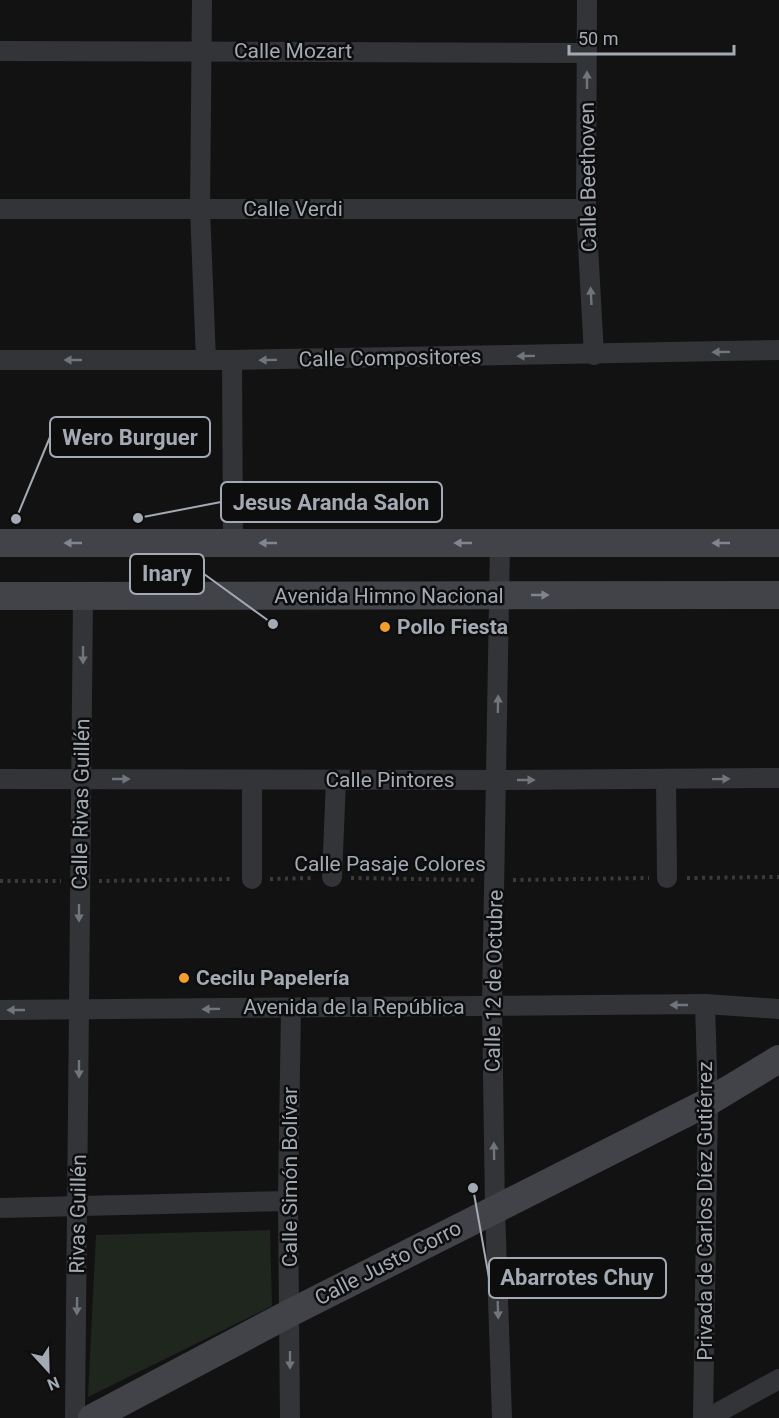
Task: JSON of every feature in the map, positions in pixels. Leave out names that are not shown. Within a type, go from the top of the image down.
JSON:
[{"type":"main road","points":[[0,543],[779,543]]},
{"type":"main road","name":"Avenida Himno Nacional","points":[[0,596],[779,595]]},
{"type":"main road","name":"Calle Justo Corro","points":[[92,1418],[290,1313],[708,1102],[779,1059]]},
{"type":"street","points":[[201,0],[200,209],[206,360]]},
{"type":"street","name":"Calle Beethoven","points":[[587,0],[586,210],[594,355]]},
{"type":"street","name":"Calle Mozart","points":[[0,51],[587,53]]},
{"type":"street","name":"Calle Verdi","points":[[0,209],[586,210]]},
{"type":"street","name":"Calle Compositores","points":[[0,360],[232,360],[779,350]]},
{"type":"street","points":[[232,360],[233,543]]},
{"type":"street","name":"Calle 12 de Octubre","points":[[500,543],[501,596],[492,1006],[495,1209],[502,1418]]},
{"type":"street","name":"Calle Rivas Guillén","points":[[79,1011],[83,596]]},
{"type":"street","name":"Calle Pintores","points":[[0,779],[666,780],[779,778]]},
{"type":"street","points":[[252,780],[252,879]]},
{"type":"street","points":[[332,878],[336,780]]},
{"type":"street","points":[[666,780],[668,878]]},
{"type":"street","name":"Avenida de la República","points":[[0,1010],[705,1004],[779,1009]]},
{"type":"street","name":"Privada de Carlos Díez Gutiérrez","points":[[705,1004],[708,1102],[706,1418]]},
{"type":"street","name":"Calle Simón Bolívar","points":[[290,1418],[288,1201],[291,1007]]},
{"type":"street","name":"Rivas Guillén","points":[[75,1418],[79,1011]]},
{"type":"street","points":[[0,1208],[288,1201]]},
{"type":"street","points":[[706,1418],[779,1379]]},
{"type":"path","name":"Calle Pasaje Colores","points":[[0,880],[332,878],[495,880],[779,877]]},
{"type":"shaded area","points":[[270,1230],[272,1306],[88,1397],[96,1235]]},
{"type":"place","name":"Jesus Aranda Salon","points":[[138,518]]},
{"type":"place","name":"Wero Burguer","points":[[16,519]]},
{"type":"place","name":"Inary","points":[[273,624]]},
{"type":"place","name":"Pollo Fiesta","points":[[385,627]]},
{"type":"place","name":"Cecilu Papelería","points":[[184,978]]},
{"type":"place","name":"Abarrotes Chuy","points":[[473,1188]]}]
